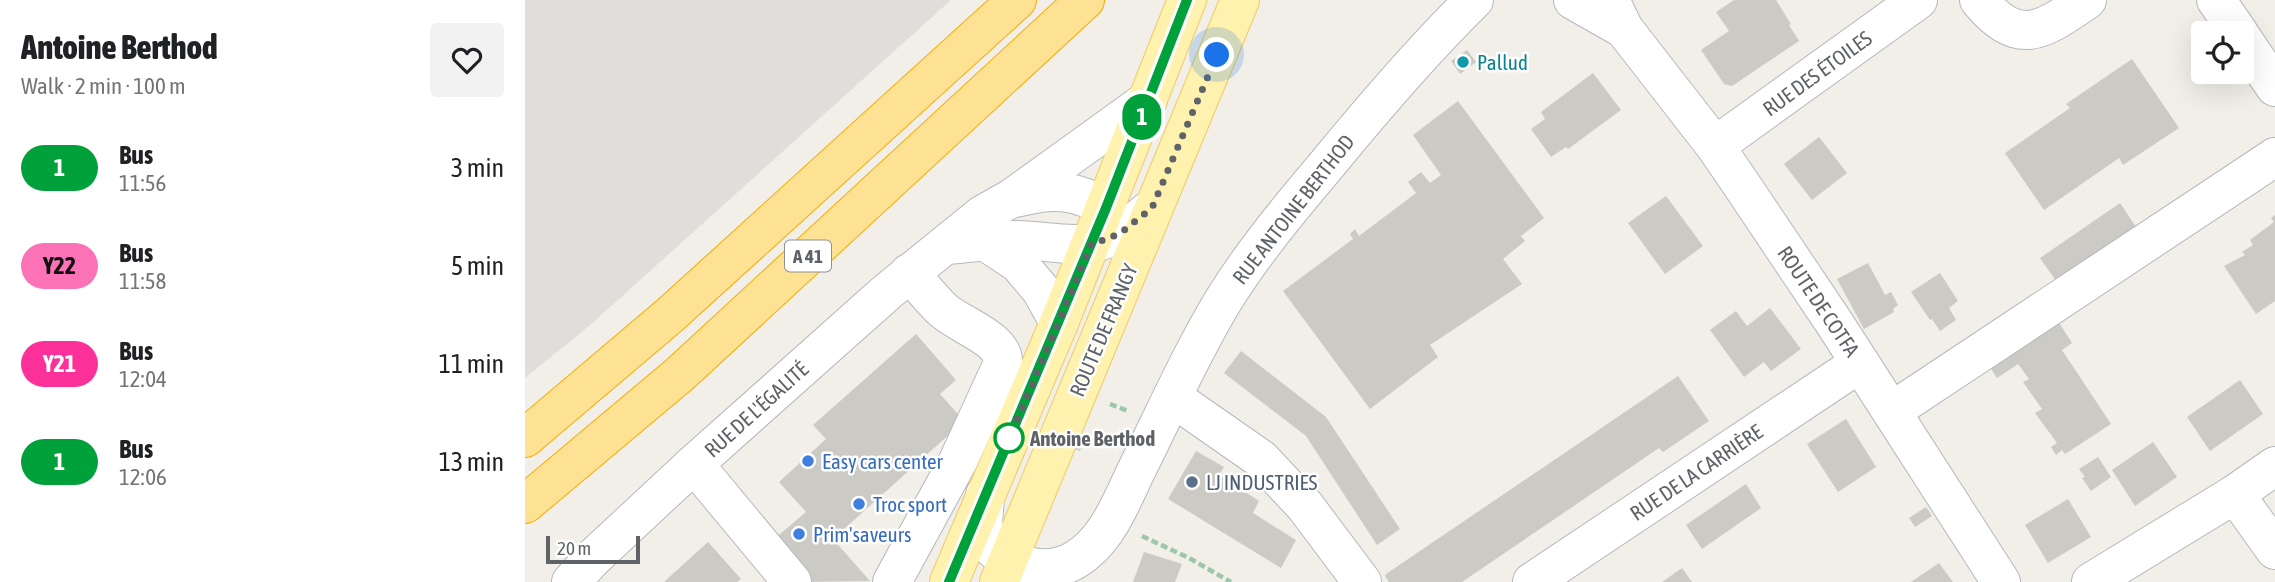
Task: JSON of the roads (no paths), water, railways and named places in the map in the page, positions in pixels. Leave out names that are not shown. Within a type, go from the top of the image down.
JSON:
[{"type":"highway","name":"A 41","points":[[525,438],[670,315],[1017,0]]},
{"type":"highway","name":"A 41","points":[[525,504],[680,374],[1085,0]]},
{"type":"main road","name":"ROUTE DE FRANGY","points":[[1004,571],[1121,230],[1149,100],[1187,0]]},
{"type":"main road","name":"ROUTE DE FRANGY","points":[[949,582],[1059,323],[1121,230],[1240,0]]},
{"type":"street","name":"RUE ANTOINE BERTHOD","points":[[1004,571],[1022,566],[1043,569],[1069,564],[1094,546],[1109,522],[1221,304],[1268,234],[1417,59],[1474,0]]},
{"type":"street","name":"ROUTE DE COTFA","points":[[1573,0],[1617,14],[1715,146],[1892,411],[2001,582]]},
{"type":"street","name":"RUE DES ÉTOILES","points":[[1715,146],[1919,0]]},
{"type":"street","points":[[1979,0],[2001,21],[2016,29],[2033,31],[2050,26],[2087,0]]},
{"type":"street","points":[[2216,0],[2231,21]]},
{"type":"street","points":[[2254,56],[2275,87]]},
{"type":"street","name":"RUE DE L'ÉGALITÉ","points":[[572,582],[593,558],[694,464],[909,273],[948,245],[982,215],[1012,198],[1149,100]]},
{"type":"street","points":[[1892,411],[2275,157]]},
{"type":"street","name":"RUE DE L'ÉGALITÉ","points":[[1012,198],[1053,192],[1079,195],[1121,230]]},
{"type":"street","points":[[948,245],[1019,240],[1049,243],[1121,230]]},
{"type":"street","points":[[986,242],[1018,263],[1041,290],[1059,323]]},
{"type":"street","points":[[892,582],[958,461],[1004,357],[995,344],[945,312],[909,273]]},
{"type":"street","name":"RUE DE LA CARRIÈRE","points":[[1540,580],[1860,363]]},
{"type":"street","points":[[1172,397],[1261,459],[1299,498],[1362,582]]},
{"type":"street","points":[[694,464],[792,582]]},
{"type":"street","points":[[2091,582],[2235,494],[2275,466]]},
{"type":"street","points":[[2235,494],[2275,550]]},
{"type":"street","points":[[985,495],[984,536],[1004,571]]},
{"type":"place","name":"Pallud","points":[[1463,62]]},
{"type":"place","name":"Antoine Berthod","points":[[1009,438]]},
{"type":"place","name":"Easy cars center","points":[[808,461]]},
{"type":"place","name":"LJ INDUSTRIES","points":[[1192,482]]},
{"type":"place","name":"Troc sport","points":[[859,504]]},
{"type":"place","name":"Prim'saveurs","points":[[799,534]]}]
